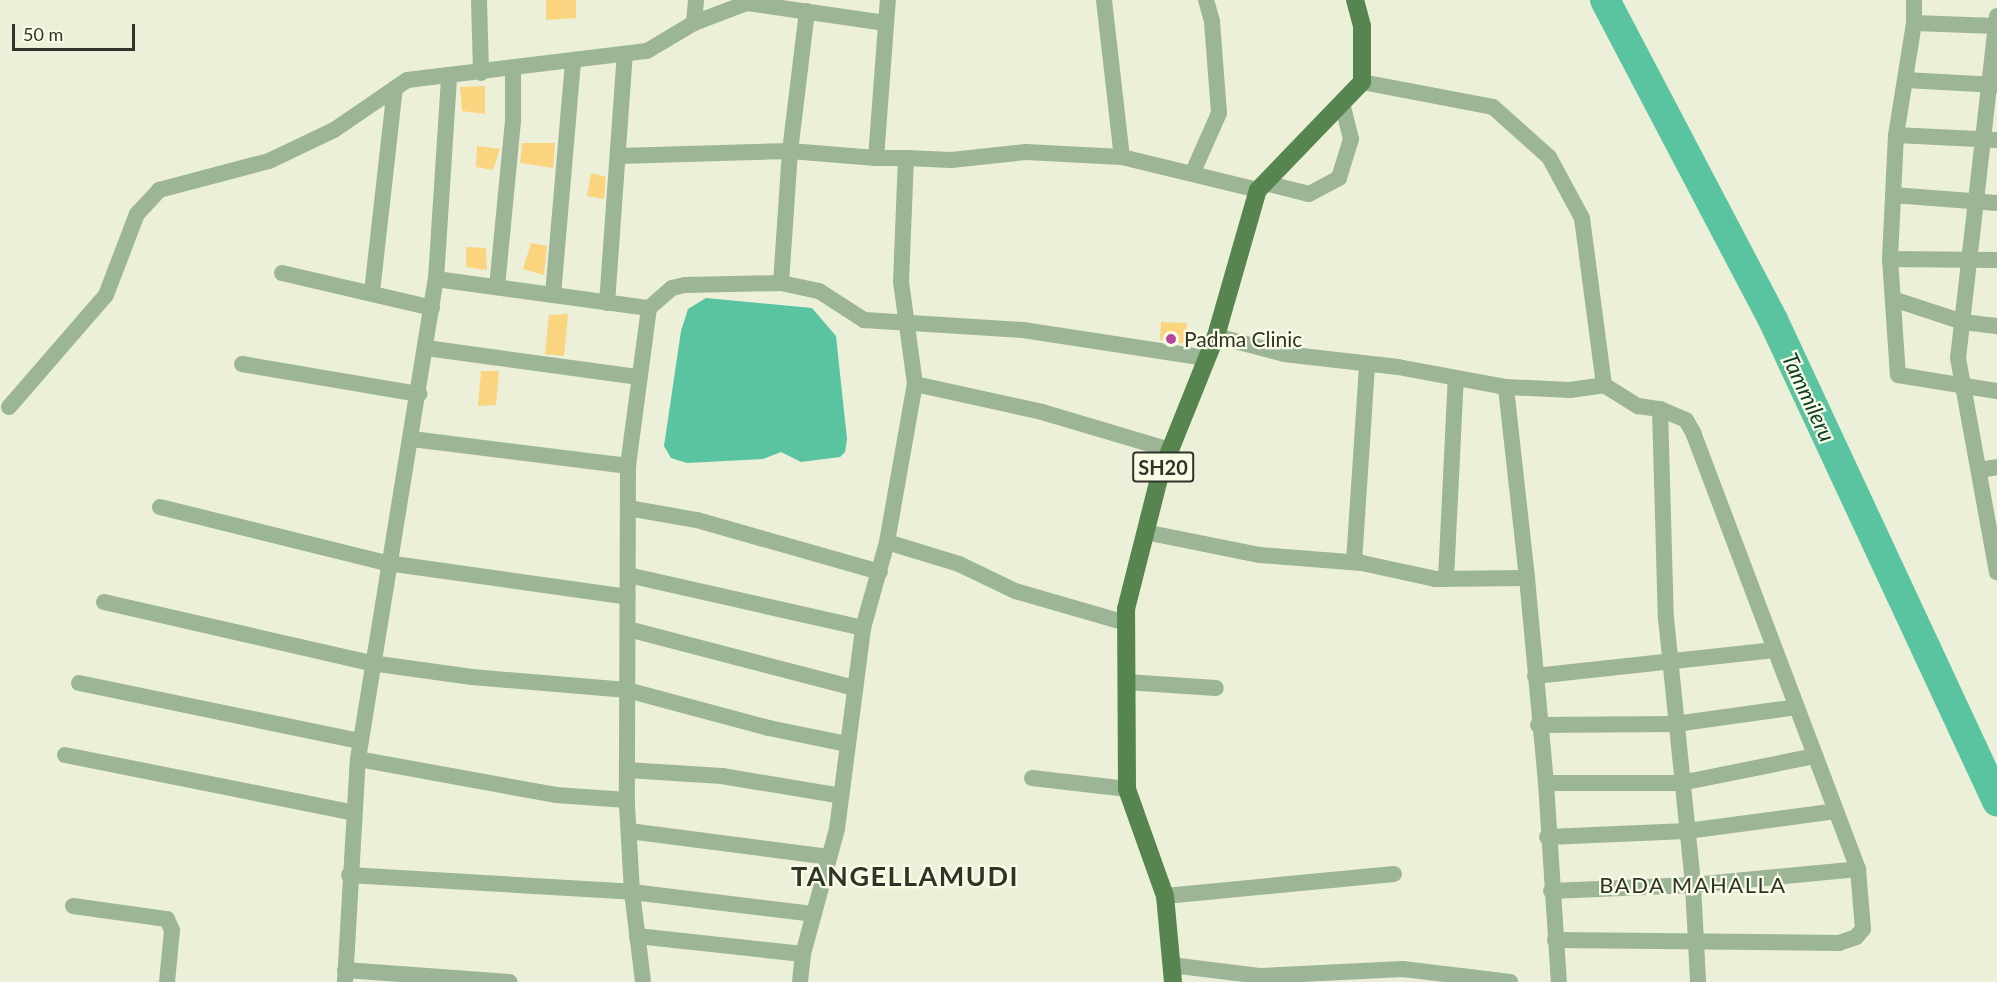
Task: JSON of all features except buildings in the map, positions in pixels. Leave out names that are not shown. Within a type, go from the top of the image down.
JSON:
[{"type":"main road","points":[[1355,0],[1362,26],[1362,82]]},
{"type":"main road","name":"SH20","points":[[1172,974],[1165,896],[1126,789],[1126,623],[1145,532],[1170,450],[1216,336],[1261,186],[1362,82]]},
{"type":"street","points":[[479,0],[481,73]]},
{"type":"street","points":[[694,23],[696,0]]},
{"type":"street","points":[[876,158],[888,0]]},
{"type":"street","points":[[1104,0],[1122,157]]},
{"type":"street","points":[[1193,172],[1219,113],[1206,0]]},
{"type":"street","points":[[1914,0],[1914,23],[1896,135],[1890,259],[1898,375],[1964,388],[1997,391]]},
{"type":"street","points":[[9,407],[106,295],[137,214],[159,190],[269,161],[334,130],[407,80],[481,73],[647,51],[694,23],[747,3],[886,23]]},
{"type":"street","points":[[781,283],[790,151],[807,11]]},
{"type":"street","points":[[1914,23],[1996,21],[1991,139],[1978,201],[1958,358],[1997,572]]},
{"type":"street","points":[[607,303],[626,54]]},
{"type":"street","points":[[553,295],[573,61]]},
{"type":"street","points":[[497,287],[513,122],[513,69]]},
{"type":"street","points":[[449,76],[436,279],[412,440],[387,563],[360,741],[349,875],[345,976],[510,982]]},
{"type":"street","points":[[1905,80],[1994,84]]},
{"type":"street","points":[[1362,82],[1493,107],[1549,157],[1582,218],[1604,385]]},
{"type":"street","points":[[372,292],[395,88]]},
{"type":"street","points":[[618,156],[790,151],[876,158],[951,160],[1026,152],[1122,157],[1309,194],[1339,178],[1351,139],[1342,103]]},
{"type":"street","points":[[1896,135],[1991,139]]},
{"type":"street","points":[[800,982],[803,954],[829,857],[841,796],[863,628],[887,542],[915,384],[915,361],[906,322],[901,282],[906,158]]},
{"type":"street","points":[[1893,195],[1997,203]]},
{"type":"street","points":[[1890,259],[1971,257],[1997,260]]},
{"type":"street","points":[[282,273],[372,292],[432,308]]},
{"type":"street","points":[[436,279],[649,308]]},
{"type":"street","points":[[643,982],[632,892],[627,800],[628,466],[649,308],[672,288],[685,285],[781,283],[819,291],[864,320],[1023,330],[1206,358]]},
{"type":"street","points":[[1893,299],[1963,322],[1997,326]]},
{"type":"street","points":[[1216,336],[1284,354],[1367,364],[1506,387],[1570,390],[1604,385],[1638,406],[1660,409],[1686,420],[1694,434],[1858,869],[1863,929],[1856,937],[1839,944],[1698,940],[1556,940]]},
{"type":"street","points":[[426,348],[639,377]]},
{"type":"street","points":[[242,364],[419,394]]},
{"type":"street","points":[[1354,562],[1367,364]]},
{"type":"street","points":[[1446,579],[1456,378]]},
{"type":"street","points":[[915,384],[1042,412],[1170,450]]},
{"type":"street","points":[[1506,387],[1527,578],[1538,725],[1546,783],[1547,837],[1559,982]]},
{"type":"street","points":[[1660,409],[1670,662],[1698,940],[1698,982]]},
{"type":"street","points":[[412,440],[628,466]]},
{"type":"street","points":[[1979,470],[1997,467]]},
{"type":"street","points":[[160,507],[387,563],[628,597]]},
{"type":"street","points":[[628,508],[697,520],[880,572]]},
{"type":"street","points":[[1145,532],[1259,555],[1354,562],[1446,579],[1527,578]]},
{"type":"street","points":[[887,542],[959,564],[1015,591],[1126,623]]},
{"type":"street","points":[[628,575],[863,628]]},
{"type":"street","points":[[104,602],[371,663],[472,677],[627,690],[769,729],[848,744]]},
{"type":"street","points":[[628,630],[855,688]]},
{"type":"street","points":[[1534,676],[1775,650]]},
{"type":"street","points":[[1126,682],[1216,688]]},
{"type":"street","points":[[79,683],[360,741]]},
{"type":"street","points":[[1538,725],[1675,724],[1797,707]]},
{"type":"street","points":[[65,755],[354,813]]},
{"type":"street","points":[[1546,783],[1682,783],[1815,756]]},
{"type":"street","points":[[358,759],[556,795],[627,800]]},
{"type":"street","points":[[627,770],[722,776],[841,796]]},
{"type":"street","points":[[1032,778],[1126,789]]},
{"type":"street","points":[[1547,837],[1687,831],[1836,811]]},
{"type":"street","points":[[629,831],[829,857]]},
{"type":"street","points":[[1551,891],[1693,885],[1858,869]]},
{"type":"street","points":[[1165,896],[1394,874]]},
{"type":"street","points":[[349,875],[632,892],[813,914]]},
{"type":"street","points":[[73,906],[167,920],[172,930],[167,982]]},
{"type":"street","points":[[637,936],[803,954]]},
{"type":"street","points":[[1172,974],[1261,976],[1403,969],[1510,982]]},
{"type":"shaded area","points":[[706,298],[812,308],[836,336],[847,439],[845,452],[840,457],[801,462],[781,452],[763,459],[687,463],[671,458],[664,446],[681,331],[688,309]]},
{"type":"waterway","name":"Tammileru","points":[[1605,0],[1773,320],[1997,801]]},
{"type":"place","name":"Padma Clinic","points":[[1171,339]]},
{"type":"district","name":"TANGELLAMUDI","points":[[905,876]]},
{"type":"district","name":"BADA MAHALLA","points":[[1693,885]]}]
